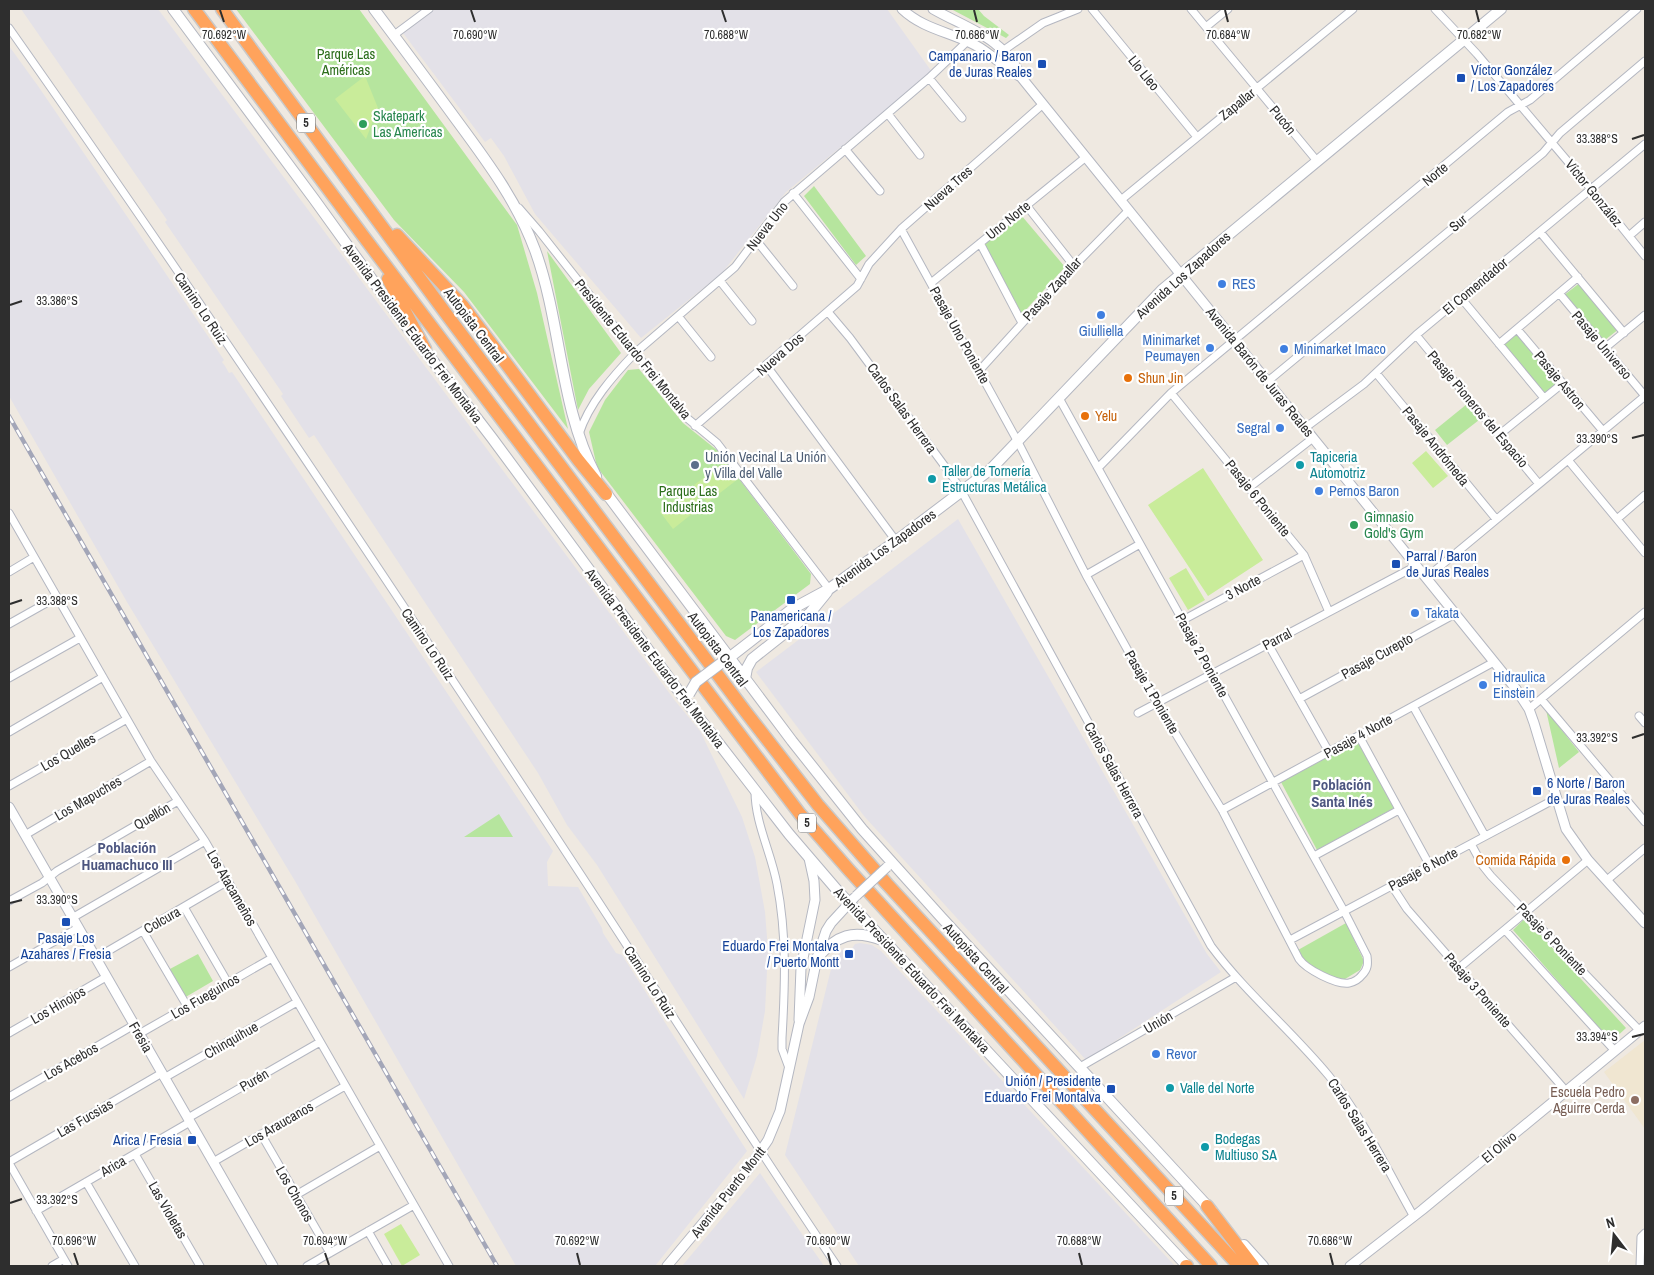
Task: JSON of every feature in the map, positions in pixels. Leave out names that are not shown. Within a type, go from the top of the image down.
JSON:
[{"type":"highway","name":"5","points":[[194,9],[800,814],[848,870],[1211,1266]]},
{"type":"highway","name":"Autopista Central","points":[[222,9],[363,200],[818,805],[887,884],[1239,1266]]},
{"type":"highway","points":[[363,200],[441,280],[463,306],[606,494]]},
{"type":"highway","points":[[364,237],[425,349]]},
{"type":"highway","points":[[1207,1206],[1253,1266]]},
{"type":"main road","name":"Avenida Presidente Eduardo Frei Montalva","points":[[173,9],[397,314],[689,705],[808,858],[853,899],[886,941],[1187,1266]]},
{"type":"main road","points":[[374,9],[479,150],[512,201],[526,227],[543,276],[566,393],[578,437],[591,468],[606,494],[726,660],[746,679],[890,865],[1080,1067],[1263,1266]]},
{"type":"main road","name":"Avenida Los Zapadores","points":[[689,705],[689,694],[694,684],[792,609],[829,589],[991,469],[1150,301],[1180,274],[1501,9]]},
{"type":"main road","name":"Avenida Los Zapadores","points":[[746,679],[748,665],[752,659],[810,613],[829,589]]},
{"type":"main road","points":[[817,958],[834,942],[850,935],[872,936],[886,941]]},
{"type":"street","points":[[394,35],[429,9]]},
{"type":"street","name":"Avenida Barón de Juras Reales","points":[[902,9],[921,24],[967,41],[985,51],[1007,69],[1021,77]]},
{"type":"street","name":"Avenida Barón de Juras Reales","points":[[933,9],[977,32],[1004,50],[1014,61],[1021,77],[1516,689],[1529,709],[1566,829],[1588,860],[1645,923]]},
{"type":"street","points":[[1004,50],[1042,22],[1078,9]]},
{"type":"street","name":"Llo Lleo","points":[[1092,9],[1196,138]]},
{"type":"street","name":"Pucón","points":[[1191,9],[1317,161]]},
{"type":"street","points":[[1206,27],[1228,9]]},
{"type":"street","name":"Zapallar","points":[[1121,200],[1353,9]]},
{"type":"street","name":"Víctor González","points":[[1435,9],[1520,105],[1645,256]]},
{"type":"street","name":"Norte","points":[[1098,468],[1171,393],[1508,112],[1530,100],[1637,9]]},
{"type":"street","name":"Camino Lo Ruiz","points":[[9,28],[86,136],[292,441],[572,862],[837,1266]]},
{"type":"street","name":"Nueva Uno","points":[[578,437],[592,406],[635,353],[735,267],[784,202],[888,114],[977,32]]},
{"type":"street","name":"Sur","points":[[1267,382],[1543,153],[1560,133],[1645,62]]},
{"type":"street","points":[[928,78],[962,118]]},
{"type":"street","name":"Nueva Tres","points":[[861,279],[869,264],[901,229],[1043,104]]},
{"type":"street","points":[[888,114],[920,155]]},
{"type":"street","name":"El Comendador","points":[[1305,428],[1344,401],[1416,335],[1645,144]]},
{"type":"street","points":[[845,149],[880,191]]},
{"type":"street","name":"Uno Norte","points":[[931,283],[1086,157]]},
{"type":"street","points":[[793,194],[861,279]]},
{"type":"street","name":"Presidente Eduardo Frei Montalva","points":[[512,201],[539,231],[695,426],[717,443],[829,589]]},
{"type":"street","points":[[1026,205],[1074,266]]},
{"type":"street","name":"Pasaje Zapallar","points":[[979,371],[1074,266],[1129,210]]},
{"type":"street","points":[[1629,236],[1645,222]]},
{"type":"street","name":"Pasaje Uno Poniente","points":[[901,229],[1018,442]]},
{"type":"street","name":"Pasaje Universo","points":[[1540,232],[1624,332]]},
{"type":"street","points":[[756,240],[793,286]]},
{"type":"street","points":[[980,243],[1022,323]]},
{"type":"street","points":[[1499,344],[1578,277]]},
{"type":"street","name":"Nueva Dos","points":[[695,426],[828,312],[857,286],[861,279]]},
{"type":"street","points":[[720,281],[752,321]]},
{"type":"street","name":"Pasaje Universo","points":[[1559,294],[1645,396]]},
{"type":"street","points":[[1461,298],[1544,398]]},
{"type":"street","name":"Carlos Salas Herrera","points":[[828,312],[850,338],[962,492],[1203,934],[1236,977],[1335,1083],[1352,1108],[1414,1216]]},
{"type":"street","points":[[1605,348],[1645,315]]},
{"type":"street","points":[[678,316],[711,357]]},
{"type":"street","name":"Pasaje Astron","points":[[1517,329],[1603,431]]},
{"type":"street","name":"Pasaje Pioneros del Espacio","points":[[1416,335],[1539,484]]},
{"type":"street","points":[[766,365],[896,541]]},
{"type":"street","name":"Pasaje Andrómeda","points":[[1376,373],[1496,519]]},
{"type":"street","points":[[1499,435],[1563,383]]},
{"type":"street","name":"Pasaje 6 Poniente","points":[[1171,393],[1304,555],[1329,612]]},
{"type":"street","points":[[1426,578],[1645,396]]},
{"type":"street","name":"Pasaje 2 Poniente","points":[[1059,398],[1344,911],[1367,956],[1368,964],[1366,971],[1359,979],[1347,983],[1330,979],[1302,963],[1290,940]]},
{"type":"street","points":[[1250,487],[1313,438]]},
{"type":"street","name":"Pasaje 1 Poniente","points":[[1018,442],[1086,575],[1157,703],[1222,810],[1290,940]]},
{"type":"street","points":[[1568,460],[1645,553]]},
{"type":"street","points":[[1617,519],[1645,495]]},
{"type":"street","name":"Los Atacameños","points":[[9,513],[151,761],[205,841],[449,1266]]},
{"type":"street","points":[[1086,575],[1140,544]]},
{"type":"street","name":"3 Norte","points":[[1182,620],[1304,555]]},
{"type":"street","points":[[9,572],[34,557]]},
{"type":"street","name":"Parral","points":[[1138,713],[1416,566]]},
{"type":"street","points":[[9,624],[57,597]]},
{"type":"street","points":[[1529,709],[1645,612]]},
{"type":"street","name":"Pasaje Curepto","points":[[1299,699],[1455,614]]},
{"type":"street","points":[[9,678],[80,638]]},
{"type":"street","points":[[1268,644],[1330,752]]},
{"type":"street","name":"Pasaje 4 Norte","points":[[1222,810],[1494,662]]},
{"type":"street","points":[[9,732],[103,677]]},
{"type":"street","points":[[1541,699],[1645,822]]},
{"type":"street","points":[[1413,706],[1485,836]]},
{"type":"street","points":[[1639,716],[1645,723]]},
{"type":"street","name":"Los Quelles","points":[[9,786],[127,719]]},
{"type":"street","points":[[1359,736],[1430,866]]},
{"type":"street","name":"Los Mapuches","points":[[25,835],[151,761]]},
{"type":"street","points":[[755,791],[758,820],[776,876],[782,913],[785,969],[782,1049],[790,1069]]},
{"type":"street","name":"Pasaje 6 Norte","points":[[1290,940],[1557,798]]},
{"type":"street","name":"Quellón","points":[[9,902],[178,801]]},
{"type":"street","name":"Fresia","points":[[9,807],[273,1266]]},
{"type":"street","points":[[1314,856],[1399,810]]},
{"type":"street","points":[[72,918],[205,841]]},
{"type":"street","name":"Pasaje 6 Poniente","points":[[1471,844],[1486,870],[1642,1028]]},
{"type":"street","points":[[1607,880],[1645,848]]},
{"type":"street","name":"Avenida Puerto Montt","points":[[799,1024],[801,968],[815,900],[814,881],[808,858]]},
{"type":"street","points":[[1459,968],[1588,860]]},
{"type":"street","name":"Avenida Puerto Montt","points":[[667,1266],[761,1152],[772,1132],[780,1111],[799,1024],[809,997],[817,958],[826,931],[853,899],[890,865]]},
{"type":"street","name":"Colcura","points":[[96,958],[228,881]]},
{"type":"street","name":"Pasaje 3 Poniente","points":[[1392,886],[1407,909],[1566,1091]]},
{"type":"street","points":[[184,907],[228,982]]},
{"type":"street","points":[[9,967],[78,928]]},
{"type":"street","points":[[143,930],[187,1006]]},
{"type":"street","name":"Pasaje 6 Poniente","points":[[1505,930],[1615,1051]]},
{"type":"street","name":"Los Fueguinos","points":[[139,1034],[272,958]]},
{"type":"street","name":"Los Hinojos","points":[[9,1034],[106,976]]},
{"type":"street","name":"Unión","points":[[1080,1067],[1236,977]]},
{"type":"street","name":"Chinquihue","points":[[163,1076],[297,1002]]},
{"type":"street","name":"Los Acebos","points":[[9,1097],[134,1025]]},
{"type":"street","name":"El Olivo","points":[[1350,1266],[1414,1216],[1642,1028]]},
{"type":"street","name":"Purén","points":[[189,1120],[320,1042]]},
{"type":"street","name":"Las Fucsias","points":[[9,1162],[163,1076]]},
{"type":"street","name":"Los Araucanos","points":[[213,1162],[346,1086]]},
{"type":"street","name":"Arica","points":[[36,1211],[135,1154],[189,1120]]},
{"type":"street","name":"Los Chonos","points":[[261,1134],[330,1253]]},
{"type":"street","points":[[296,1195],[380,1146]]},
{"type":"street","name":"Las Violetas","points":[[135,1154],[200,1266]]},
{"type":"street","points":[[9,1162],[68,1266]]},
{"type":"street","points":[[86,1182],[135,1266]]},
{"type":"street","points":[[307,1266],[414,1205]]},
{"type":"street","points":[[368,1231],[388,1266]]},
{"type":"street","points":[[1640,1266],[1643,1235]]},
{"type":"street","points":[[52,1266],[64,1259]]},
{"type":"shaded area","points":[[21,9],[158,9],[676,702],[700,731],[742,817],[755,857],[765,912],[768,950],[765,1011],[757,1056],[744,1099],[597,865],[567,825],[538,773],[314,435],[309,438],[281,396],[283,394],[165,222],[167,220]]},
{"type":"shaded area","points":[[435,9],[887,9],[932,72],[786,192],[722,273],[641,338],[535,214],[504,156],[491,138],[485,142],[403,33]]},
{"type":"shaded area","points":[[9,46],[137,231],[224,360],[222,362],[229,373],[232,372],[553,851],[547,862],[548,886],[578,887],[602,928],[603,933],[616,953],[622,955],[747,1151],[655,1266],[516,1266],[295,881],[127,602],[9,396]]},
{"type":"shaded area","points":[[958,519],[1207,954],[1221,972],[1086,1060],[864,816],[756,672]]},
{"type":"shaded area","points":[[855,944],[872,945],[881,951],[1175,1266],[859,1266],[785,1155],[833,961],[844,948],[849,953]]},
{"type":"shaded area","name":"Escuela Pedro Aguirre Cerda","points":[[1645,1040],[1645,1129],[1604,1072]]},
{"type":"shaded area","points":[[760,1173],[824,1266],[682,1266]]},
{"type":"green space","name":"Parque Las Américas","points":[[236,9],[359,9],[517,225],[537,293],[568,429],[464,292],[394,220]]},
{"type":"green space","points":[[951,9],[978,9],[984,16],[1009,35],[1006,38]]},
{"type":"green space","name":"Skatepark Las Americas","points":[[365,76],[378,108],[366,139],[335,99]]},
{"type":"green space","points":[[814,186],[866,256],[856,265],[804,196]]},
{"type":"green space","points":[[1021,215],[1065,267],[1022,314],[984,244]]},
{"type":"green space","points":[[547,251],[621,353],[589,389],[578,410]]},
{"type":"green space","points":[[1581,282],[1619,329],[1601,343],[1563,296]]},
{"type":"green space","points":[[1518,333],[1559,384],[1545,395],[1504,344]]},
{"type":"green space","name":"Parque Las Industrias","points":[[639,369],[683,423],[718,451],[811,574],[810,584],[735,640],[726,636],[597,467],[589,432],[605,400],[628,370]]},
{"type":"green space","points":[[1467,404],[1479,420],[1447,445],[1435,430]]},
{"type":"green space","points":[[1426,451],[1448,476],[1433,488],[1412,463]]},
{"type":"green space","points":[[725,462],[738,479],[707,503],[694,485]]},
{"type":"green space","points":[[1203,468],[1263,560],[1208,596],[1148,505]]},
{"type":"green space","points":[[690,488],[703,505],[673,529],[660,512]]},
{"type":"green space","points":[[1186,568],[1205,600],[1188,610],[1169,578]]},
{"type":"green space","points":[[1546,710],[1579,752],[1559,768]]},
{"type":"green space","points":[[1358,741],[1394,808],[1317,850],[1281,782]]},
{"type":"green space","points":[[499,814],[513,837],[464,837]]},
{"type":"green space","points":[[1525,918],[1626,1028],[1611,1042],[1513,930]]},
{"type":"green space","points":[[1346,923],[1364,961],[1360,970],[1345,979],[1330,977],[1306,964],[1298,950]]},
{"type":"green space","points":[[198,954],[213,981],[184,998],[168,970]]},
{"type":"green space","points":[[401,1224],[420,1255],[402,1266],[384,1234]]},
{"type":"railway","points":[[9,416],[497,1266]]},
{"type":"place","name":"Campanario / Baron de Juras Reales","points":[[1042,64]]},
{"type":"place","name":"Víctor González / Los Zapadores","points":[[1461,78]]},
{"type":"place","name":"Skatepark Las Americas","points":[[363,124]]},
{"type":"place","name":"RES","points":[[1222,284]]},
{"type":"place","name":"Giulliella","points":[[1101,315]]},
{"type":"place","name":"Minimarket Peumayen","points":[[1210,348]]},
{"type":"place","name":"Minimarket Imaco","points":[[1284,349]]},
{"type":"place","name":"Shun Jin","points":[[1128,378]]},
{"type":"place","name":"Yelu","points":[[1085,416]]},
{"type":"place","name":"Segral","points":[[1280,428]]},
{"type":"place","name":"Unión Vecinal La Unión y Villa del Valle","points":[[695,465]]},
{"type":"place","name":"Tapiceria Automotriz","points":[[1300,465]]},
{"type":"place","name":"Taller de Tornería Estructuras Metálica","points":[[932,479]]},
{"type":"place","name":"Pernos Baron","points":[[1319,491]]},
{"type":"place","name":"Gimnasio Gold's Gym","points":[[1354,525]]},
{"type":"place","name":"Parral / Baron de Juras Reales","points":[[1396,564]]},
{"type":"place","name":"Panamericana / Los Zapadores","points":[[791,600]]},
{"type":"place","name":"Takata","points":[[1415,613]]},
{"type":"place","name":"Hidraulica Einstein","points":[[1483,685]]},
{"type":"place","name":"6 Norte / Baron de Juras Reales","points":[[1537,791]]},
{"type":"place","name":"Comida Rápida","points":[[1566,860]]},
{"type":"place","name":"Pasaje Los Azahares / Fresia","points":[[66,922]]},
{"type":"place","name":"Eduardo Frei Montalva / Puerto Montt","points":[[849,954]]},
{"type":"place","name":"Revor","points":[[1156,1054]]},
{"type":"place","name":"Valle del Norte","points":[[1170,1088]]},
{"type":"place","name":"Unión / Presidente Eduardo Frei Montalva","points":[[1111,1089]]},
{"type":"place","name":"Escuela Pedro Aguirre Cerda","points":[[1635,1100]]},
{"type":"place","name":"Arica / Fresia","points":[[192,1140]]},
{"type":"place","name":"Bodegas Multiuso SA","points":[[1205,1147]]},
{"type":"district","name":"Población Santa Inés","points":[[1342,794]]},
{"type":"district","name":"Población Huamachuco III","points":[[127,856]]}]
